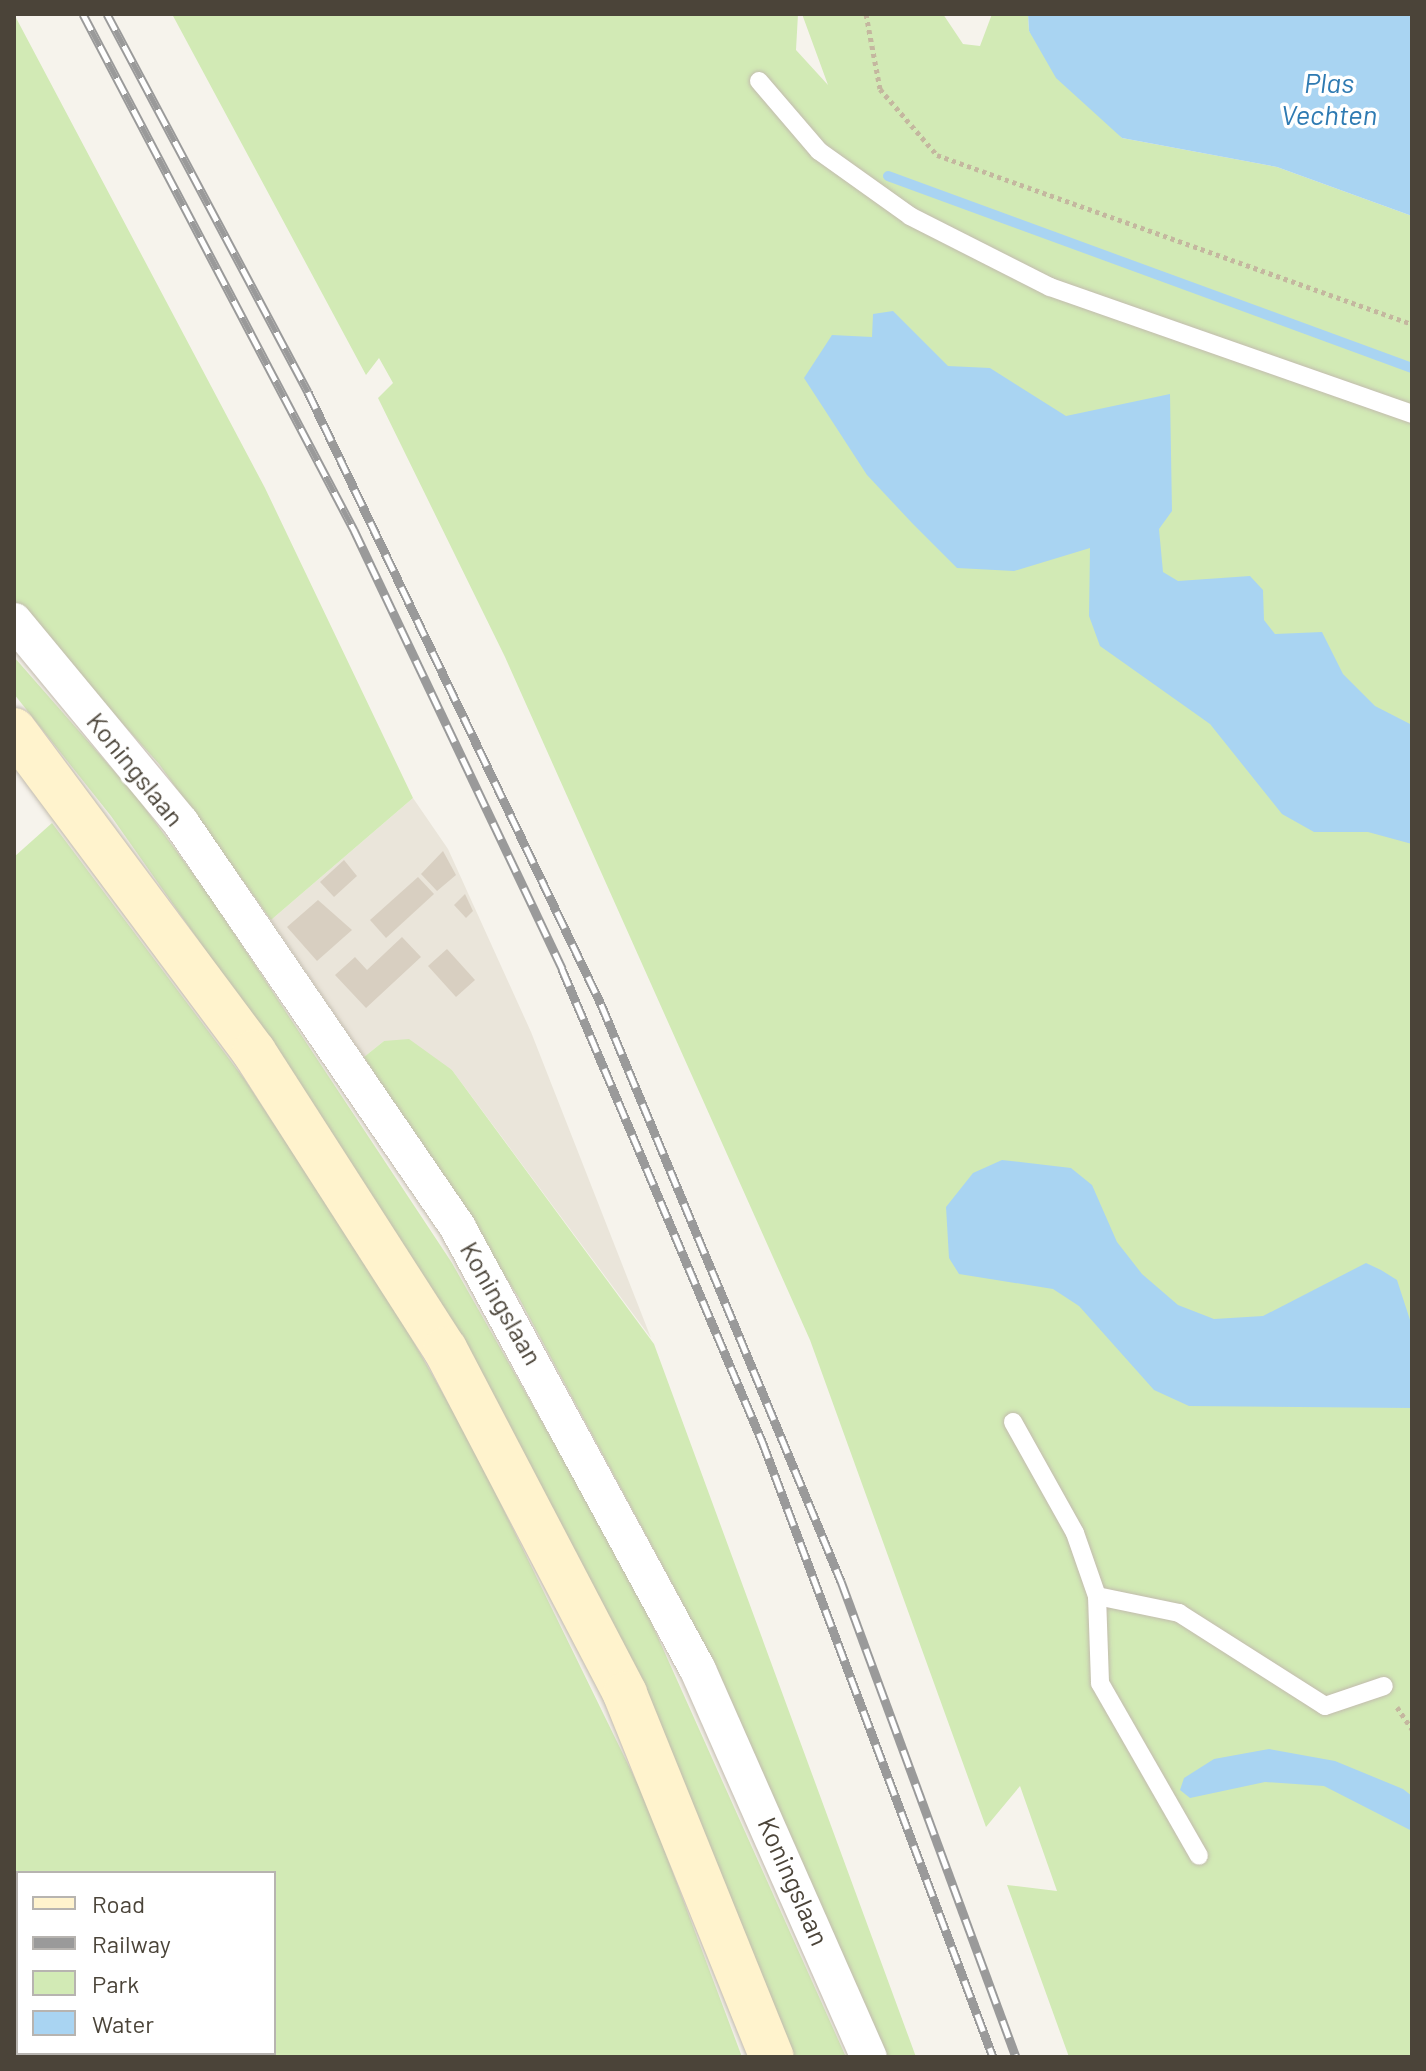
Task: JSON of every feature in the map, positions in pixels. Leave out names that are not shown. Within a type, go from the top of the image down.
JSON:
[{"type":"main road","points":[[14,730],[254,1052],[445,1349],[625,1694],[772,2057]]},
{"type":"street","name":"Koningslaan","points":[[14,621],[181,823],[458,1228],[698,1670],[869,2057]]},
{"type":"lane","points":[[759,81],[819,151],[910,216],[1050,287],[1412,414]]},
{"type":"lane","points":[[1013,1422],[1075,1533],[1097,1596],[1100,1683],[1199,1856]]},
{"type":"lane","points":[[1097,1596],[1179,1613],[1325,1706],[1384,1686]]},
{"type":"path","points":[[866,14],[880,89],[937,155],[1412,324]]},
{"type":"shaded area","points":[[413,798],[448,849],[531,1032],[651,1338],[452,1070],[384,1041],[364,1057],[271,920]]},
{"type":"green space","points":[[14,14],[265,488],[413,798],[271,920],[159,764],[14,603]]},
{"type":"green space","points":[[172,14],[798,14],[796,50],[828,85],[802,14],[943,14],[963,44],[980,46],[992,14],[1028,14],[1029,31],[1122,138],[1277,167],[1412,216],[1412,2057],[1069,2057],[1007,1885],[1057,1891],[1020,1786],[986,1827],[810,1340],[505,657],[378,398],[393,383],[379,358],[366,375]]},
{"type":"green space","points":[[14,657],[136,796],[208,894],[452,1263],[634,1584],[846,2057],[789,2057],[437,1302],[313,1103],[111,816],[14,694]]},
{"type":"green space","points":[[52,823],[245,1080],[388,1297],[471,1443],[646,1801],[742,2057],[14,2057],[14,857]]},
{"type":"green space","points":[[409,1039],[452,1070],[654,1344],[916,2057],[881,2057],[684,1606],[519,1298],[364,1057],[384,1041]]},
{"type":"water","name":"Plas Vechten","points":[[1028,14],[1412,14],[1412,216],[1277,167],[1122,138],[1056,78],[1029,31]]},
{"type":"water","points":[[893,311],[948,366],[990,368],[1066,416],[1170,394],[1172,511],[1159,529],[1163,572],[1178,581],[1250,576],[1263,590],[1264,620],[1275,634],[1322,632],[1343,674],[1375,706],[1412,725],[1412,844],[1368,832],[1314,832],[1282,814],[1210,724],[1100,646],[1089,616],[1090,548],[1014,571],[957,568],[913,524],[867,475],[804,378],[832,335],[872,337],[873,314]]},
{"type":"water","points":[[1002,1160],[1071,1168],[1092,1185],[1117,1242],[1142,1274],[1178,1305],[1214,1319],[1263,1316],[1366,1263],[1381,1270],[1397,1280],[1412,1326],[1412,1408],[1189,1406],[1154,1390],[1079,1306],[1053,1289],[959,1274],[949,1258],[946,1207],[973,1173]]},
{"type":"water","points":[[1269,1749],[1335,1761],[1403,1789],[1412,1796],[1412,1831],[1324,1786],[1265,1782],[1190,1798],[1180,1790],[1184,1778],[1214,1759]]},
{"type":"building","points":[[443,851],[456,875],[437,891],[421,874]]},
{"type":"building","points":[[344,860],[357,876],[334,897],[320,882]]},
{"type":"building","points":[[418,877],[434,894],[386,938],[370,920]]},
{"type":"building","points":[[465,894],[473,911],[466,918],[454,905]]},
{"type":"building","points":[[318,900],[352,930],[317,961],[287,927]]},
{"type":"building","points":[[402,937],[421,957],[366,1008],[335,975],[355,957],[367,970]]},
{"type":"building","points":[[447,949],[475,980],[456,997],[428,966]]},
{"type":"waterway","points":[[888,176],[1412,368]]},
{"type":"railway","points":[[83,14],[354,530],[562,969],[762,1441],[993,2057]]},
{"type":"railway","points":[[107,14],[308,392],[601,1004],[841,1581],[1016,2057]]}]
